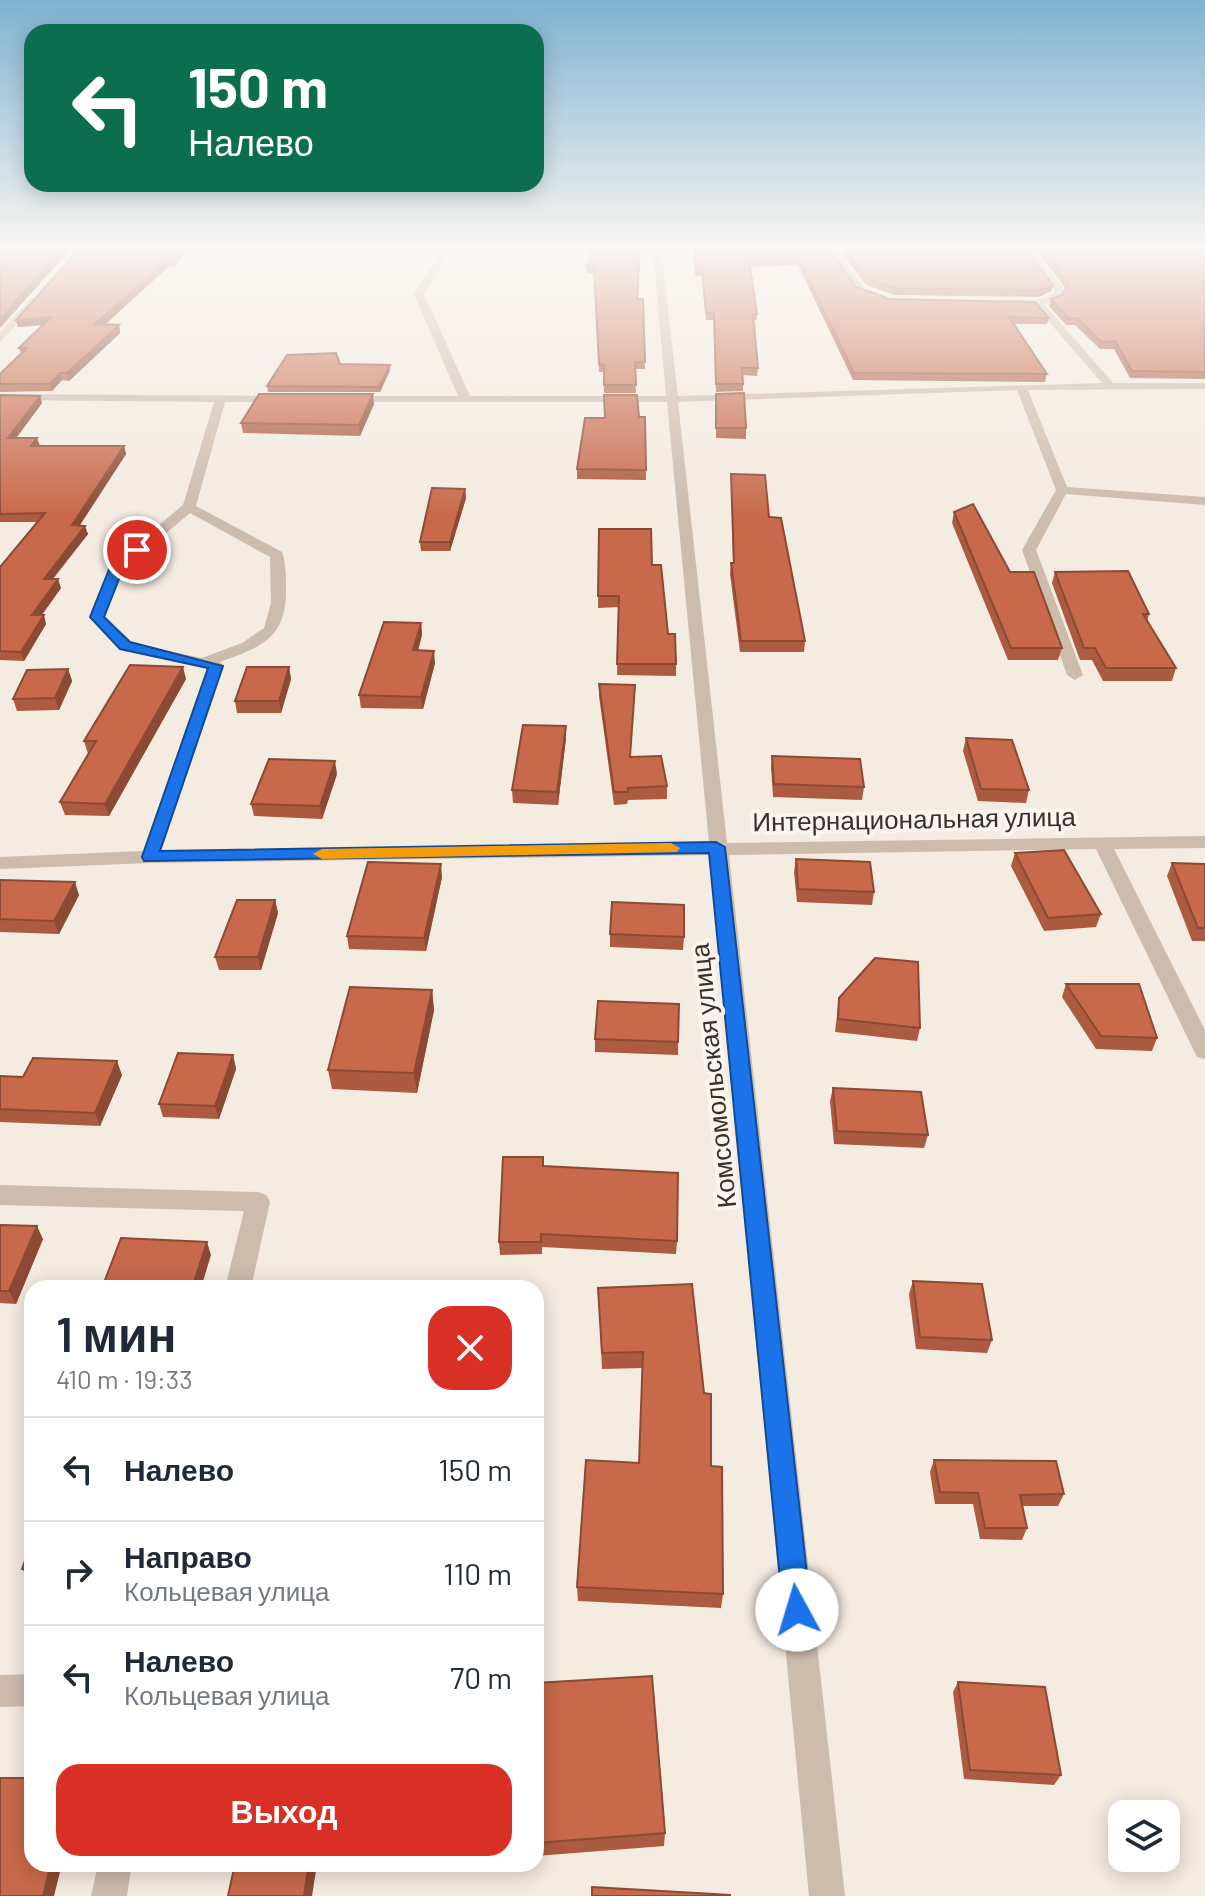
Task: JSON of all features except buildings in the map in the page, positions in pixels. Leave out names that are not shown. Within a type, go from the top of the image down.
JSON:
[{"type":"street","points":[[439,338],[465,398]]},
{"type":"street","name":"Комсомольская улица","points":[[668,338],[716,847],[827,1896]]},
{"type":"street","points":[[1069,338],[1110,386]]},
{"type":"street","points":[[343,399],[675,399],[1021,387],[1205,386]]},
{"type":"street","points":[[1021,387],[1062,490]]},
{"type":"street","points":[[0,397],[297,399]]},
{"type":"street","points":[[150,857],[216,666],[125,646],[97,617],[117,567],[189,507],[220,400]]},
{"type":"street","points":[[1062,490],[1205,501]]},
{"type":"street","points":[[1062,490],[1029,550],[1075,675]]},
{"type":"street","points":[[189,507],[277,555],[281,611],[261,642],[203,663]]},
{"type":"street","points":[[1101,841],[1205,1051]]},
{"type":"street","name":"Интернациональная улица","points":[[0,863],[150,857],[716,847],[1205,842]]},
{"type":"street","points":[[0,1195],[258,1202],[240,1280]]},
{"type":"street","points":[[0,1691],[24,1690]]},
{"type":"street","points":[[109,1896],[114,1872]]},
{"type":"slow traffic","points":[[322,854],[671,848]]},
{"type":"route","points":[[137,550],[117,567],[97,617],[125,646],[216,666],[150,857],[716,847],[797,1610]]}]
